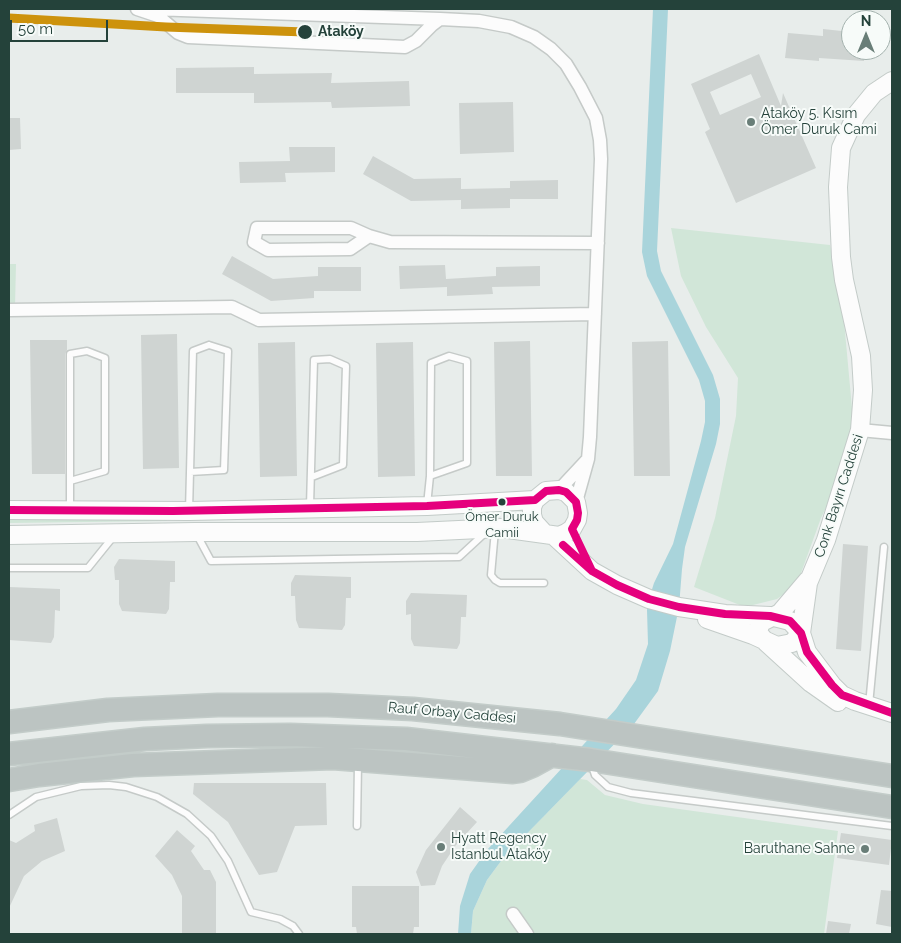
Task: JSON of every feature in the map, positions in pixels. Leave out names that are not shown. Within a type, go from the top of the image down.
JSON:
[{"type":"highway","name":"Rauf Orbay Caddesi","points":[[9,722],[116,710],[218,705],[275,704],[413,709],[560,724],[892,776]]},
{"type":"highway","points":[[9,754],[145,739],[290,735],[406,739],[552,754],[892,807]]},
{"type":"highway","points":[[9,780],[39,774],[133,765],[333,758],[513,772],[532,766],[552,754]]},
{"type":"highway","points":[[9,766],[56,764],[86,770]]},
{"type":"street","points":[[137,9],[158,16],[178,33],[188,37],[405,47],[416,41],[432,25],[440,20]]},
{"type":"street","points":[[9,535],[191,532],[417,532],[492,528],[559,536],[572,528],[577,520],[576,502],[588,459],[590,438],[601,159],[596,118],[566,64],[551,49],[534,37],[511,27],[479,21],[152,9]]},
{"type":"street","name":"Conk Bayırı Caddesi","points":[[801,633],[808,583],[826,540],[860,430],[863,390],[861,356],[844,280],[841,256],[838,187],[841,148],[856,115],[874,93],[892,81]]},
{"type":"street","points":[[369,236],[350,249],[268,250],[254,242],[258,228],[351,228],[390,242],[598,244]]},
{"type":"street","points":[[9,310],[232,307],[259,320],[595,314]]},
{"type":"street","points":[[860,430],[892,432]]},
{"type":"street","points":[[559,490],[588,459]]},
{"type":"street","points":[[576,502],[566,492],[559,490],[546,491],[535,500],[532,507],[532,515],[534,522],[592,571],[616,585],[649,600],[725,614],[770,616],[790,621],[801,633],[807,652],[842,695],[892,713]]},
{"type":"street","points":[[9,510],[181,511],[535,500]]},
{"type":"street","points":[[417,532],[422,505]]},
{"type":"street","points":[[181,511],[191,532]]},
{"type":"street","points":[[572,528],[592,571]]},
{"type":"street","name":"Conk Bayırı Caddesi","points":[[770,616],[780,613],[814,571]]},
{"type":"street","points":[[679,607],[686,612],[754,635],[777,646],[792,643],[801,633]]},
{"type":"street","points":[[770,616],[762,622],[758,629],[760,635],[811,683],[854,713],[892,723]]},
{"type":"street","points":[[513,914],[527,934]]},
{"type":"lane","points":[[181,511],[190,472],[193,351],[209,345],[228,351],[224,470],[190,472]]},
{"type":"lane","points":[[70,481],[105,471],[106,358],[87,351],[70,354],[70,481],[70,510]]},
{"type":"lane","points":[[422,505],[430,476],[431,363],[449,356],[467,361],[467,463],[430,476]]},
{"type":"lane","points":[[310,508],[314,360],[330,359],[346,366],[343,465],[312,477]]},
{"type":"lane","points":[[191,532],[211,561],[459,558],[492,528]]},
{"type":"lane","points":[[492,528],[491,575],[500,582],[544,583]]},
{"type":"lane","points":[[9,568],[88,568],[115,534]]},
{"type":"lane","points":[[869,706],[884,547]]},
{"type":"lane","points":[[357,826],[358,760]]},
{"type":"lane","points":[[591,760],[595,775],[608,787],[631,794],[892,826]]},
{"type":"lane","points":[[9,815],[36,796],[80,786],[109,785],[126,787],[157,797],[187,814],[211,836],[228,860],[251,912],[280,919],[293,926],[299,934]]},
{"type":"green space","points":[[671,228],[830,245],[844,321],[853,419],[843,473],[821,518],[797,584],[777,599],[745,607],[694,587],[715,518],[736,416],[738,378],[706,327],[681,276]]},
{"type":"green space","points":[[9,264],[16,264],[15,307],[9,307]]},
{"type":"green space","points":[[167,517],[167,521],[9,523],[9,518]]},
{"type":"green space","points":[[580,779],[587,780],[605,795],[643,804],[838,831],[824,934],[471,934],[473,911],[487,880],[504,857]]},
{"type":"water","points":[[653,9],[668,9],[657,251],[661,271],[713,375],[720,399],[720,424],[716,444],[685,547],[679,607],[670,651],[658,691],[634,724],[504,857],[487,880],[473,911],[471,934],[458,934],[460,906],[470,874],[487,850],[616,709],[636,680],[648,644],[647,610],[649,599],[654,583],[673,544],[701,441],[705,422],[705,401],[699,380],[647,276],[642,252]]},
{"type":"building","points":[[823,29],[841,31],[841,59],[819,58],[819,61],[785,58],[788,33],[823,36]]},
{"type":"building","name":"Ataköy 5. Kısım Ömer Duruk Cami","points":[[759,54],[781,106],[783,93],[816,168],[736,203],[705,132],[710,129],[691,84]],"holes":[[[751,74],[761,97],[720,115],[710,92]]]},
{"type":"building","points":[[254,67],[254,74],[332,73],[331,83],[409,81],[410,106],[332,108],[331,102],[254,103],[254,93],[176,93],[176,68]]},
{"type":"building","points":[[513,102],[514,152],[460,154],[459,103]]},
{"type":"building","points":[[9,118],[20,118],[21,149],[9,150]]},
{"type":"building","points":[[289,147],[335,147],[335,172],[285,173],[286,182],[240,183],[239,162],[290,161]]},
{"type":"building","points":[[373,156],[414,179],[461,178],[461,189],[510,188],[510,181],[558,180],[558,199],[510,199],[510,208],[461,209],[461,200],[411,201],[363,174]]},
{"type":"building","points":[[232,256],[273,279],[318,276],[318,267],[361,267],[361,291],[314,291],[314,298],[271,301],[222,274]]},
{"type":"building","points":[[445,265],[446,279],[496,276],[496,267],[540,266],[540,286],[492,287],[493,294],[447,296],[447,287],[400,289],[399,266]]},
{"type":"building","points":[[177,334],[179,468],[143,469],[141,335]]},
{"type":"building","points":[[30,340],[67,340],[65,354],[65,474],[32,474]]},
{"type":"building","points":[[530,341],[532,476],[496,476],[494,342]]},
{"type":"building","points":[[668,341],[670,476],[634,476],[632,342]]},
{"type":"building","points":[[295,342],[297,476],[260,477],[258,343]]},
{"type":"building","points":[[413,342],[415,476],[378,477],[376,343]]},
{"type":"building","points":[[843,544],[868,546],[861,651],[836,649]]},
{"type":"building","points":[[119,559],[175,561],[175,582],[170,582],[169,609],[166,614],[122,611],[119,604],[119,580],[115,580],[114,567]]},
{"type":"building","points":[[295,575],[351,577],[351,598],[346,598],[345,625],[342,630],[299,628],[296,620],[295,596],[291,596],[291,583]]},
{"type":"building","points":[[9,587],[60,589],[60,611],[55,610],[54,637],[51,643],[9,640]]},
{"type":"building","points":[[411,593],[467,595],[466,617],[461,617],[460,643],[457,649],[414,646],[411,639],[411,614],[406,615],[406,601]]},
{"type":"building","points":[[194,783],[326,783],[327,825],[295,826],[277,872],[259,875],[228,822],[193,794]]},
{"type":"building","name":"Hyatt Regency Istanbul Ataköy","points":[[460,807],[477,822],[456,845],[442,866],[435,885],[421,886],[416,872],[426,850]]},
{"type":"building","points":[[57,818],[65,851],[42,861],[24,876],[9,908],[9,840],[16,843],[35,831],[34,825]]},
{"type":"building","points":[[177,830],[195,846],[191,851],[204,870],[210,870],[216,882],[216,934],[182,934],[182,896],[172,875],[155,856]]},
{"type":"building","name":"Baruthane Sahne","points":[[841,833],[892,840],[889,865],[837,858]]},
{"type":"building","points":[[352,886],[419,886],[419,927],[414,927],[413,934],[357,934],[356,927],[352,927]]},
{"type":"building","points":[[881,890],[892,891],[892,927],[876,924]]},
{"type":"building","points":[[828,921],[851,924],[849,934],[826,934]]},
{"type":"transit line","points":[[9,18],[166,27],[305,32]]},
{"type":"transit line","points":[[9,510],[173,511],[427,506],[535,500],[546,491],[559,490],[566,492],[576,502],[577,520],[572,529],[592,571]]},
{"type":"transit line","points":[[563,545],[592,571],[617,585],[649,599],[679,607],[725,614],[770,616],[790,621],[801,633],[807,652],[842,695],[892,713]]},
{"type":"place","name":"Ataköy","points":[[305,32]]},
{"type":"place","name":"Ataköy 5. Kısım Ömer Duruk Cami","points":[[751,122]]},
{"type":"place","name":"Ömer Duruk Camii","points":[[502,502]]},
{"type":"place","name":"Hyatt Regency Istanbul Ataköy","points":[[441,847]]},
{"type":"place","name":"Baruthane Sahne","points":[[865,849]]}]
